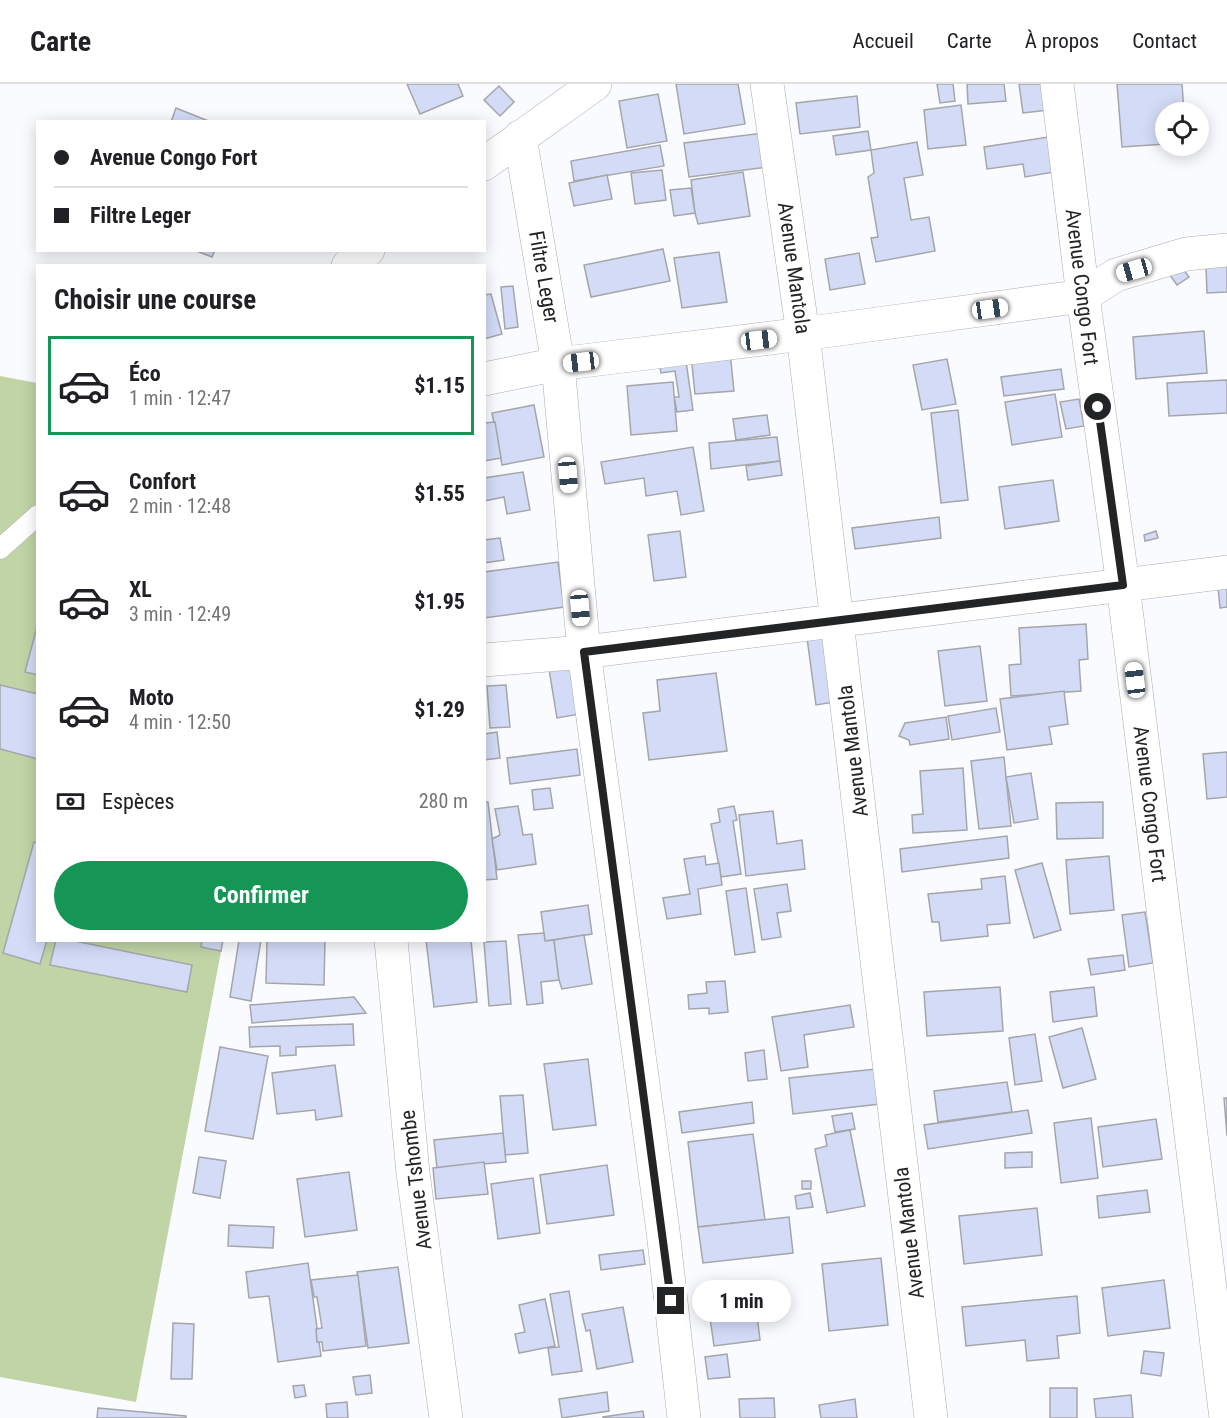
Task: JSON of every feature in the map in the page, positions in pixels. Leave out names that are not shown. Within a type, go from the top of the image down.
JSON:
[{"type":"street","points":[[486,162],[595,84]]},
{"type":"street","name":"Avenue Mantola","points":[[768,84],[803,334],[838,619],[931,1418]]},
{"type":"street","name":"Avenue Congo Fort","points":[[1057,84],[1083,296],[1123,585],[1226,1418]]},
{"type":"street","name":"Filtre Leger","points":[[520,137],[558,364],[584,652],[661,1219],[684,1418]]},
{"type":"street","points":[[486,380],[558,364],[1083,296],[1116,275],[1186,254],[1227,250]]},
{"type":"street","points":[[350,264],[366,252]]},
{"type":"street","points":[[486,660],[584,652],[1227,572]]},
{"type":"street","name":"Avenue Tshombe","points":[[391,942],[413,1173],[446,1418]]},
{"type":"lane","points":[[0,549],[36,517]]},
{"type":"green space","points":[[0,376],[36,383],[36,942],[223,942],[136,1402],[0,1377]]},
{"type":"building","points":[[407,84],[458,84],[463,96],[420,114]]},
{"type":"building","points":[[676,84],[738,84],[745,124],[684,134]]},
{"type":"building","points":[[937,84],[953,84],[955,101],[940,103]]},
{"type":"building","points":[[967,84],[1004,84],[1006,101],[968,104]]},
{"type":"building","points":[[1019,84],[1054,84],[1057,109],[1023,113]]},
{"type":"building","points":[[1117,84],[1182,84],[1183,102],[1155,102],[1155,145],[1122,147]]},
{"type":"building","points":[[499,86],[514,102],[500,116],[484,100]]},
{"type":"building","points":[[658,94],[667,141],[627,148],[619,101]]},
{"type":"building","points":[[857,96],[860,127],[800,134],[796,103]]},
{"type":"building","points":[[961,105],[966,145],[928,149],[924,110]]},
{"type":"building","points":[[176,108],[206,120],[172,120]]},
{"type":"building","points":[[868,131],[871,150],[836,155],[833,136]]},
{"type":"building","points":[[763,133],[767,167],[689,177],[684,143]]},
{"type":"building","points":[[1048,137],[1054,172],[1025,177],[1023,164],[987,169],[984,147]]},
{"type":"building","points":[[917,142],[923,175],[904,178],[911,220],[929,217],[935,251],[876,262],[871,238],[878,237],[868,177],[874,173],[871,150]]},
{"type":"building","points":[[660,145],[664,166],[574,181],[571,161]]},
{"type":"building","points":[[662,170],[666,200],[635,204],[631,173]]},
{"type":"building","points":[[743,172],[750,216],[698,224],[691,180]]},
{"type":"building","points":[[607,175],[612,199],[574,206],[569,183]]},
{"type":"building","points":[[691,188],[695,213],[674,216],[670,190]]},
{"type":"building","points":[[663,249],[670,281],[591,297],[584,265]]},
{"type":"building","points":[[199,252],[214,252],[212,257]]},
{"type":"building","points":[[719,252],[727,302],[682,308],[674,258]]},
{"type":"building","points":[[859,253],[865,284],[830,290],[825,259]]},
{"type":"building","points":[[1179,263],[1189,277],[1177,285],[1167,271]]},
{"type":"building","points":[[1227,265],[1227,292],[1207,293],[1206,267]]},
{"type":"building","points":[[513,286],[518,327],[505,329],[501,287]]},
{"type":"building","points":[[491,294],[502,334],[486,338],[486,295]]},
{"type":"building","points":[[1204,331],[1207,373],[1136,379],[1133,337]]},
{"type":"building","points":[[730,352],[734,391],[695,394],[691,355]]},
{"type":"building","points":[[685,354],[693,410],[677,412],[674,397],[679,397],[675,371],[661,373],[658,357]]},
{"type":"building","points":[[947,359],[956,404],[922,410],[913,365]]},
{"type":"building","points":[[1061,369],[1064,389],[1004,396],[1001,377]]},
{"type":"building","points":[[1227,380],[1227,413],[1169,416],[1167,383]]},
{"type":"building","points":[[673,382],[677,431],[631,435],[627,386]]},
{"type":"building","points":[[1055,394],[1062,437],[1012,445],[1005,402]]},
{"type":"building","points":[[1079,399],[1084,426],[1066,429],[1060,402]]},
{"type":"building","points":[[534,405],[544,457],[502,465],[492,413]]},
{"type":"building","points":[[958,410],[968,500],[941,503],[931,413]]},
{"type":"building","points":[[767,415],[770,435],[736,440],[733,419]]},
{"type":"building","points":[[495,422],[501,458],[486,461],[486,423]]},
{"type":"building","points":[[777,437],[780,461],[711,469],[709,443]]},
{"type":"building","points":[[693,447],[704,511],[681,515],[677,491],[646,496],[644,478],[605,484],[601,462]]},
{"type":"building","points":[[780,461],[782,475],[748,480],[746,466]]},
{"type":"building","points":[[523,472],[530,510],[507,514],[504,497],[486,501],[486,478]]},
{"type":"building","points":[[1053,480],[1059,521],[1005,529],[999,487]]},
{"type":"building","points":[[939,517],[941,538],[855,549],[852,528]]},
{"type":"building","points":[[680,531],[686,577],[654,581],[648,535]]},
{"type":"building","points":[[1156,531],[1158,538],[1145,541],[1144,535]]},
{"type":"building","points":[[500,538],[504,560],[486,563],[486,540]]},
{"type":"building","points":[[558,562],[564,607],[486,618],[486,572]]},
{"type":"building","points":[[1227,586],[1227,607],[1220,608],[1218,587]]},
{"type":"building","points":[[1086,624],[1088,659],[1079,660],[1081,691],[1011,696],[1009,665],[1021,664],[1019,628]]},
{"type":"building","points":[[36,631],[36,675],[25,672]]},
{"type":"building","points":[[832,635],[841,701],[816,705],[807,638]]},
{"type":"building","points":[[980,646],[987,701],[945,706],[938,651]]},
{"type":"building","points":[[572,665],[580,714],[557,718],[549,669]]},
{"type":"building","points":[[716,673],[727,751],[649,760],[643,713],[660,711],[657,680]]},
{"type":"building","points":[[0,685],[36,694],[36,758],[0,749]]},
{"type":"building","points":[[506,685],[510,727],[490,728],[487,686]]},
{"type":"building","points":[[1064,691],[1068,724],[1049,727],[1052,744],[1007,750],[1000,699]]},
{"type":"building","points":[[996,708],[1000,732],[952,740],[948,716]]},
{"type":"building","points":[[946,717],[949,739],[910,745],[909,740],[899,736],[905,723]]},
{"type":"building","points":[[497,732],[500,758],[486,760],[486,734]]},
{"type":"building","points":[[577,749],[580,775],[510,784],[507,758]]},
{"type":"building","points":[[1227,752],[1227,797],[1207,799],[1203,754]]},
{"type":"building","points":[[1004,757],[1011,826],[979,829],[971,761]]},
{"type":"building","points":[[963,768],[967,830],[913,833],[912,815],[923,814],[920,771]]},
{"type":"building","points":[[1031,773],[1038,819],[1014,823],[1006,777]]},
{"type":"building","points":[[550,788],[553,808],[534,810],[532,790]]},
{"type":"building","points":[[486,802],[488,802],[497,879],[486,880]]},
{"type":"building","points":[[1103,802],[1103,838],[1057,839],[1056,803]]},
{"type":"building","points":[[518,806],[523,835],[532,834],[536,864],[497,870],[492,839],[500,835],[495,809]]},
{"type":"building","points":[[734,806],[737,820],[733,821],[741,874],[721,877],[711,824],[720,822],[718,809]]},
{"type":"building","points":[[773,811],[777,844],[802,840],[805,869],[746,876],[739,815]]},
{"type":"building","points":[[1007,836],[1009,858],[902,872],[900,849]]},
{"type":"building","points":[[34,842],[36,842],[36,942],[46,942],[40,964],[3,953]]},
{"type":"building","points":[[705,856],[706,865],[719,863],[722,885],[698,889],[701,914],[667,919],[663,898],[690,894],[684,859]]},
{"type":"building","points":[[1109,856],[1114,910],[1070,914],[1066,860]]},
{"type":"building","points":[[1042,863],[1061,930],[1034,938],[1015,870]]},
{"type":"building","points":[[1005,876],[1010,923],[987,925],[988,936],[941,941],[939,922],[932,922],[928,894],[982,889],[981,879]]},
{"type":"building","points":[[787,884],[791,911],[777,913],[781,937],[762,940],[754,889]]},
{"type":"building","points":[[746,888],[755,952],[735,955],[726,891]]},
{"type":"building","points":[[588,905],[592,934],[545,941],[541,912]]},
{"type":"building","points":[[1145,912],[1153,963],[1129,967],[1122,915]]},
{"type":"building","points":[[544,933],[545,941],[554,940],[559,980],[541,982],[543,1003],[527,1005],[518,935]]},
{"type":"building","points":[[584,935],[592,984],[562,989],[554,940]]},
{"type":"building","points":[[506,941],[511,1004],[489,1006],[484,942]]},
{"type":"building","points":[[56,942],[80,942],[192,965],[187,992],[50,965]]},
{"type":"building","points":[[202,942],[223,942],[221,951],[201,947]]},
{"type":"building","points":[[239,942],[261,942],[251,1001],[230,997]]},
{"type":"building","points":[[267,942],[325,942],[324,985],[266,983]]},
{"type":"building","points":[[426,942],[471,942],[477,1002],[434,1007]]},
{"type":"building","points":[[1123,955],[1125,970],[1091,975],[1088,959]]},
{"type":"building","points":[[725,981],[728,1012],[709,1014],[709,1008],[689,1009],[688,995],[707,993],[706,982]]},
{"type":"building","points":[[1000,987],[1003,1031],[927,1036],[924,992]]},
{"type":"building","points":[[1094,987],[1097,1016],[1053,1022],[1050,992]]},
{"type":"building","points":[[354,997],[366,1013],[252,1023],[250,1005]]},
{"type":"building","points":[[850,1005],[854,1027],[804,1035],[808,1067],[781,1071],[772,1017]]},
{"type":"building","points":[[353,1024],[354,1045],[296,1047],[296,1055],[280,1056],[280,1046],[250,1047],[249,1027]]},
{"type":"building","points":[[1082,1028],[1096,1079],[1063,1088],[1049,1037]]},
{"type":"building","points":[[1035,1034],[1042,1081],[1015,1085],[1009,1038]]},
{"type":"building","points":[[220,1047],[268,1056],[253,1139],[205,1131]]},
{"type":"building","points":[[764,1050],[767,1079],[748,1081],[745,1053]]},
{"type":"building","points":[[588,1059],[596,1125],[553,1130],[544,1064]]},
{"type":"building","points":[[335,1065],[342,1116],[316,1120],[315,1110],[277,1114],[272,1073]]},
{"type":"building","points":[[876,1069],[880,1104],[793,1114],[789,1078]]},
{"type":"building","points":[[1007,1082],[1012,1112],[938,1122],[934,1091]]},
{"type":"building","points":[[523,1095],[528,1153],[505,1155],[500,1096]]},
{"type":"building","points":[[1224,1098],[1227,1098],[1227,1136]]},
{"type":"building","points":[[752,1102],[754,1123],[682,1133],[679,1112]]},
{"type":"building","points":[[1028,1110],[1032,1133],[928,1149],[924,1125]]},
{"type":"building","points":[[852,1113],[855,1129],[835,1132],[832,1116]]},
{"type":"building","points":[[1091,1118],[1098,1178],[1061,1183],[1054,1123]]},
{"type":"building","points":[[1156,1119],[1162,1159],[1103,1167],[1098,1127]]},
{"type":"building","points":[[850,1130],[865,1206],[827,1213],[815,1149],[827,1146],[825,1135]]},
{"type":"building","points":[[503,1133],[506,1162],[437,1168],[434,1140]]},
{"type":"building","points":[[753,1134],[765,1220],[698,1227],[688,1142]]},
{"type":"building","points":[[1032,1152],[1032,1167],[1005,1168],[1005,1153]]},
{"type":"building","points":[[199,1157],[226,1161],[220,1198],[193,1193]]},
{"type":"building","points":[[484,1162],[488,1194],[436,1199],[433,1168]]},
{"type":"building","points":[[607,1165],[614,1215],[547,1224],[540,1175]]},
{"type":"building","points":[[349,1172],[357,1230],[305,1237],[297,1179]]},
{"type":"building","points":[[533,1178],[540,1233],[498,1239],[491,1184]]},
{"type":"building","points":[[802,1181],[811,1181],[811,1189],[802,1189]]},
{"type":"building","points":[[1147,1190],[1150,1212],[1099,1218],[1097,1196]]},
{"type":"building","points":[[810,1193],[813,1207],[797,1209],[795,1196]]},
{"type":"building","points":[[1037,1208],[1042,1255],[964,1264],[959,1216]]},
{"type":"building","points":[[789,1217],[793,1253],[703,1263],[698,1227]]},
{"type":"building","points":[[229,1225],[274,1227],[273,1248],[228,1246]]},
{"type":"building","points":[[643,1250],[645,1264],[601,1270],[599,1255]]},
{"type":"building","points":[[881,1258],[888,1325],[829,1331],[822,1264]]},
{"type":"building","points":[[308,1263],[321,1356],[278,1362],[269,1296],[249,1298],[246,1272]]},
{"type":"building","points":[[398,1267],[409,1343],[368,1348],[357,1272]]},
{"type":"building","points":[[358,1275],[366,1346],[323,1351],[322,1342],[317,1342],[316,1329],[322,1328],[317,1297],[314,1297],[311,1280]]},
{"type":"building","points":[[1164,1280],[1170,1328],[1108,1336],[1102,1288]]},
{"type":"building","points":[[569,1291],[582,1371],[552,1375],[548,1348],[559,1347],[550,1294]]},
{"type":"building","points":[[1077,1296],[1080,1333],[1057,1336],[1059,1358],[1027,1361],[1025,1340],[966,1346],[962,1307]]},
{"type":"building","points":[[755,1298],[760,1340],[714,1346],[708,1304]]},
{"type":"building","points":[[545,1299],[555,1346],[519,1353],[515,1334],[525,1332],[519,1305]]},
{"type":"building","points":[[623,1307],[633,1362],[597,1369],[590,1330],[586,1331],[582,1314]]},
{"type":"building","points":[[173,1323],[194,1324],[192,1379],[171,1379]]},
{"type":"building","points":[[1144,1351],[1164,1353],[1161,1376],[1141,1373]]},
{"type":"building","points":[[727,1354],[730,1377],[708,1379],[705,1357]]},
{"type":"building","points":[[370,1375],[372,1393],[356,1395],[353,1377]]},
{"type":"building","points":[[304,1385],[306,1396],[295,1398],[293,1386]]},
{"type":"building","points":[[1050,1388],[1077,1388],[1077,1418],[1050,1418]]},
{"type":"building","points":[[607,1392],[609,1411],[562,1418],[559,1399]]},
{"type":"building","points":[[1131,1395],[1133,1418],[1096,1418],[1094,1399]]},
{"type":"building","points":[[774,1398],[775,1418],[740,1418],[739,1399]]},
{"type":"building","points":[[855,1399],[857,1418],[821,1418],[819,1405]]},
{"type":"building","points":[[347,1402],[348,1418],[327,1418],[326,1404]]},
{"type":"building","points":[[98,1408],[186,1416],[186,1418],[97,1418]]},
{"type":"building","points":[[643,1411],[644,1418],[603,1418],[603,1417]]},
{"type":"route","points":[[671,1301],[584,652],[1123,585],[1098,407]]}]
